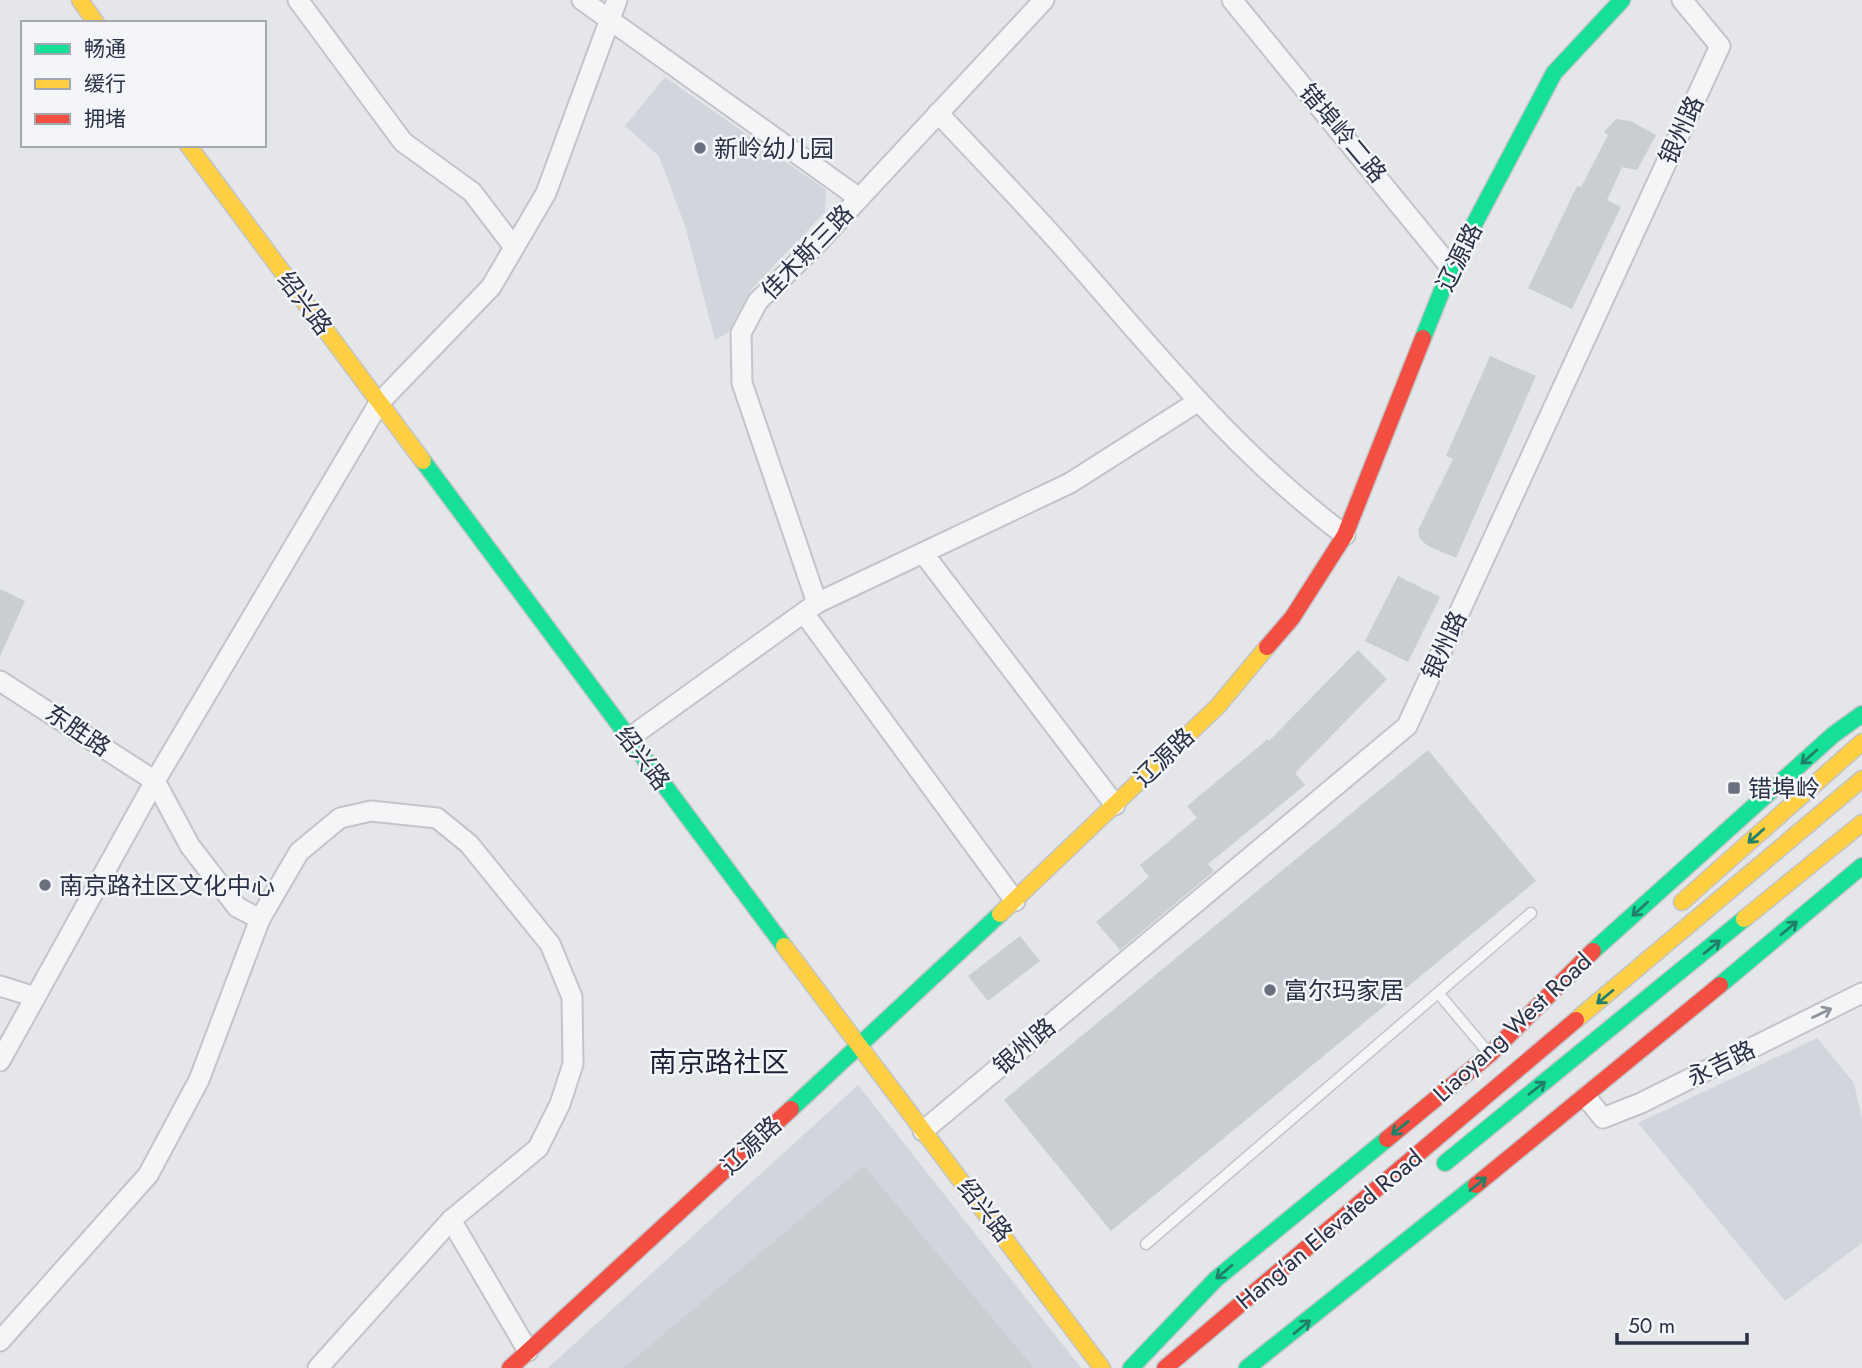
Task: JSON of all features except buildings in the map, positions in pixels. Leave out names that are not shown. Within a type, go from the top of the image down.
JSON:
[{"type":"main road","points":[[79,0],[95,21]]},
{"type":"main road","name":"辽源路","points":[[510,1368],[1015,901],[1218,706],[1292,618],[1345,535],[1451,268],[1554,73],[1622,0]]},
{"type":"main road","name":"绍兴路","points":[[189,147],[858,1046],[1102,1368]]},
{"type":"main road","name":"Liaoyang West Road","points":[[1131,1368],[1216,1279],[1490,1054],[1584,958],[1833,735],[1862,714]]},
{"type":"main road","points":[[1674,909],[1862,742]]},
{"type":"main road","name":"Liaoyang West Road","points":[[1494,1090],[1862,779]]},
{"type":"main road","points":[[1564,1067],[1862,823]]},
{"type":"main road","points":[[1712,971],[1755,939],[1862,847]]},
{"type":"main road","points":[[1247,1368],[1586,1097],[1862,866]]},
{"type":"main road","points":[[1494,1090],[1604,974]]},
{"type":"main road","points":[[1564,1067],[1679,995]]},
{"type":"main road","name":"Hang'an Elevated Road","points":[[1437,1170],[1564,1067]]},
{"type":"main road","name":"Hang'an Elevated Road","points":[[1165,1368],[1494,1090]]},
{"type":"street","points":[[298,0],[403,142],[472,192],[514,247]]},
{"type":"street","points":[[582,0],[859,198]]},
{"type":"street","points":[[0,1061],[155,782],[379,403],[491,287],[546,193],[617,0]]},
{"type":"street","name":"佳木斯三路","points":[[1015,901],[810,608],[742,383],[741,332],[758,301],[859,198],[1044,0]]},
{"type":"street","name":"错埠岭二路","points":[[1233,0],[1451,268]]},
{"type":"street","name":"银州路","points":[[923,1131],[1407,726],[1720,46],[1682,0]]},
{"type":"street","points":[[938,113],[1066,251],[1197,402],[1295,499],[1345,535]]},
{"type":"street","points":[[629,738],[810,608],[1070,483],[1197,402]]},
{"type":"street","points":[[923,553],[1115,805]]},
{"type":"street","name":"东胜路","points":[[0,681],[77,728],[155,782]]},
{"type":"street","points":[[155,782],[190,846],[237,907],[260,919]]},
{"type":"street","points":[[0,1341],[148,1175],[199,1080],[260,919],[299,852],[340,818],[371,811],[437,818],[469,844],[550,944],[572,997],[573,1063],[560,1104],[538,1149],[451,1220],[318,1368]]},
{"type":"street","points":[[0,986],[35,997]]},
{"type":"street","name":"永吉路","points":[[1586,1097],[1603,1118],[1641,1103],[1862,993]]},
{"type":"street","points":[[451,1220],[528,1351]]},
{"type":"lane","points":[[1146,1244],[1531,913]]},
{"type":"lane","points":[[1439,994],[1490,1054]]},
{"type":"shaded area","points":[[665,77],[826,190],[825,212],[750,291],[728,333],[715,340],[686,229],[659,156],[625,126]]},
{"type":"shaded area","points":[[1817,1038],[1854,1083],[1862,1119],[1862,1243],[1785,1301],[1638,1123]]},
{"type":"shaded area","points":[[858,1085],[1081,1368],[548,1368]]},
{"type":"traffic: fast","points":[[1423,338],[1451,268],[1554,73],[1622,0]]},
{"type":"traffic: fast","points":[[423,461],[784,946]]},
{"type":"traffic: fast","points":[[1593,951],[1833,735],[1862,714]]},
{"type":"traffic: fast","points":[[1720,985],[1862,866]]},
{"type":"traffic: fast","points":[[791,1109],[1000,914]]},
{"type":"traffic: fast","points":[[1445,1163],[1744,919]]},
{"type":"traffic: fast","points":[[1131,1368],[1216,1279],[1387,1139]]},
{"type":"traffic: fast","points":[[1247,1368],[1476,1185]]},
{"type":"traffic: slow","points":[[80,0],[95,21]]},
{"type":"traffic: slow","points":[[189,147],[423,461]]},
{"type":"traffic: slow","points":[[1000,914],[1218,706],[1267,647]]},
{"type":"traffic: slow","points":[[1682,902],[1862,742]]},
{"type":"traffic: slow","points":[[1576,1020],[1862,779]]},
{"type":"traffic: slow","points":[[1744,919],[1862,823]]},
{"type":"traffic: slow","points":[[784,946],[1102,1368]]},
{"type":"traffic: jam","points":[[1267,647],[1292,618],[1345,535],[1423,338]]},
{"type":"traffic: jam","points":[[1387,1139],[1490,1054],[1593,951]]},
{"type":"traffic: jam","points":[[1476,1185],[1720,985]]},
{"type":"traffic: jam","points":[[1165,1368],[1576,1020]]},
{"type":"traffic: jam","points":[[510,1368],[791,1109]]},
{"type":"place","name":"新岭幼儿园","points":[[700,148]]},
{"type":"place","name":"错埠岭","points":[[1734,788]]},
{"type":"place","name":"南京路社区文化中心","points":[[45,885]]},
{"type":"place","name":"富尔玛家居","points":[[1270,990]]},
{"type":"district","name":"南京路社区","points":[[719,1062]]}]
